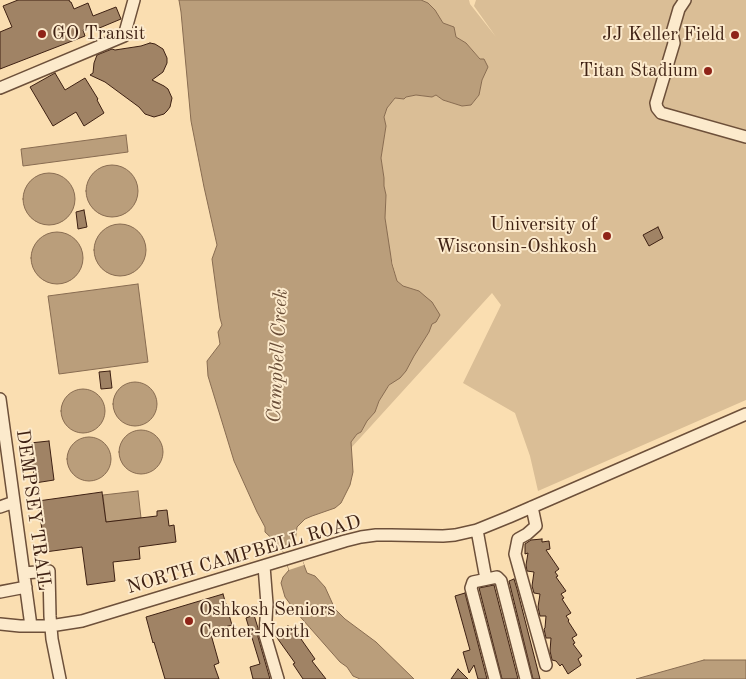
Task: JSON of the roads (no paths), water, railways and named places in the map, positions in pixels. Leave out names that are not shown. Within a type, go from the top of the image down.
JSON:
[{"type":"street","points":[[0,88],[124,36],[134,0]]},
{"type":"street","points":[[685,0],[679,9],[672,33],[674,43],[656,103],[657,108],[662,113],[746,137]]},
{"type":"street","name":"DEMPSEY TRAIL","points":[[0,399],[4,457],[14,502],[31,626]]},
{"type":"street","name":"NORTH CAMPBELL ROAD","points":[[0,624],[50,626],[96,618],[301,554],[368,536],[443,536],[477,530],[746,414]]},
{"type":"street","points":[[0,507],[14,502]]},
{"type":"street","points":[[532,507],[536,526],[518,539],[515,554],[546,665]]},
{"type":"street","points":[[477,530],[486,579]]},
{"type":"street","points":[[264,566],[267,604],[265,634],[278,679]]},
{"type":"street","points":[[24,573],[49,571],[50,626],[60,679]]},
{"type":"street","points":[[495,679],[471,588],[473,582],[497,577],[501,581],[526,679]]},
{"type":"street","points":[[0,592],[26,587]]},
{"type":"water","name":"Campbell Creek","points":[[179,0],[421,0],[428,3],[435,10],[443,23],[454,27],[456,37],[466,43],[480,59],[484,59],[488,67],[482,80],[479,95],[471,105],[462,106],[443,100],[436,95],[432,97],[416,95],[404,99],[395,98],[387,108],[384,117],[386,126],[381,158],[386,195],[385,218],[392,264],[397,281],[403,286],[419,291],[432,302],[440,315],[436,322],[432,324],[406,371],[400,378],[389,385],[379,401],[375,412],[361,432],[351,442],[353,472],[350,485],[341,503],[335,508],[305,519],[297,527],[295,541],[307,573],[315,576],[325,587],[335,609],[345,619],[376,642],[414,679],[360,679],[353,676],[347,667],[340,662],[296,612],[285,597],[281,583],[289,570],[282,548],[265,532],[265,527],[234,461],[208,376],[207,361],[220,344],[218,332],[222,325],[212,259],[217,245],[191,121]]},
{"type":"water","points":[[126,135],[128,152],[23,166],[21,149]]},
{"type":"water","points":[[112,165],[122,167],[130,173],[136,181],[138,191],[136,201],[130,209],[122,215],[112,217],[102,215],[94,209],[88,201],[86,191],[88,181],[94,173],[102,167]]},
{"type":"water","points":[[49,173],[63,177],[71,185],[75,199],[71,213],[63,221],[49,225],[35,221],[27,213],[23,199],[27,185],[35,177]]},
{"type":"water","points":[[120,224],[134,228],[142,236],[146,250],[142,264],[134,272],[120,276],[106,272],[98,264],[94,250],[98,236],[106,228]]},
{"type":"water","points":[[57,232],[67,234],[75,240],[81,248],[83,258],[81,268],[75,276],[67,282],[57,284],[47,282],[39,276],[33,268],[31,258],[33,248],[39,240],[47,234]]},
{"type":"water","points":[[138,284],[148,362],[59,374],[48,296]]},
{"type":"water","points":[[135,382],[147,386],[153,392],[157,404],[153,416],[147,422],[135,426],[123,422],[117,416],[113,404],[117,392],[123,386]]},
{"type":"water","points":[[79,389],[87,389],[99,395],[105,411],[99,427],[87,433],[79,433],[67,427],[61,415],[61,407],[67,395]]},
{"type":"water","points":[[137,430],[145,430],[157,436],[163,452],[157,468],[145,474],[137,474],[125,468],[119,456],[119,448],[125,436]]},
{"type":"water","points":[[85,437],[93,437],[105,443],[111,459],[105,475],[93,481],[85,481],[73,475],[67,463],[67,455],[73,443]]},
{"type":"water","points":[[138,491],[141,518],[106,522],[103,495]]},
{"type":"water","points":[[704,660],[746,660],[746,679],[636,679]]},
{"type":"place","name":"GO Transit","points":[[42,34]]},
{"type":"place","name":"JJ Keller Field","points":[[735,35]]},
{"type":"place","name":"Titan Stadium","points":[[708,71]]},
{"type":"place","name":"University of Wisconsin-Oshkosh","points":[[607,236]]},
{"type":"place","name":"Oshkosh Seniors Center-North","points":[[189,621]]}]
